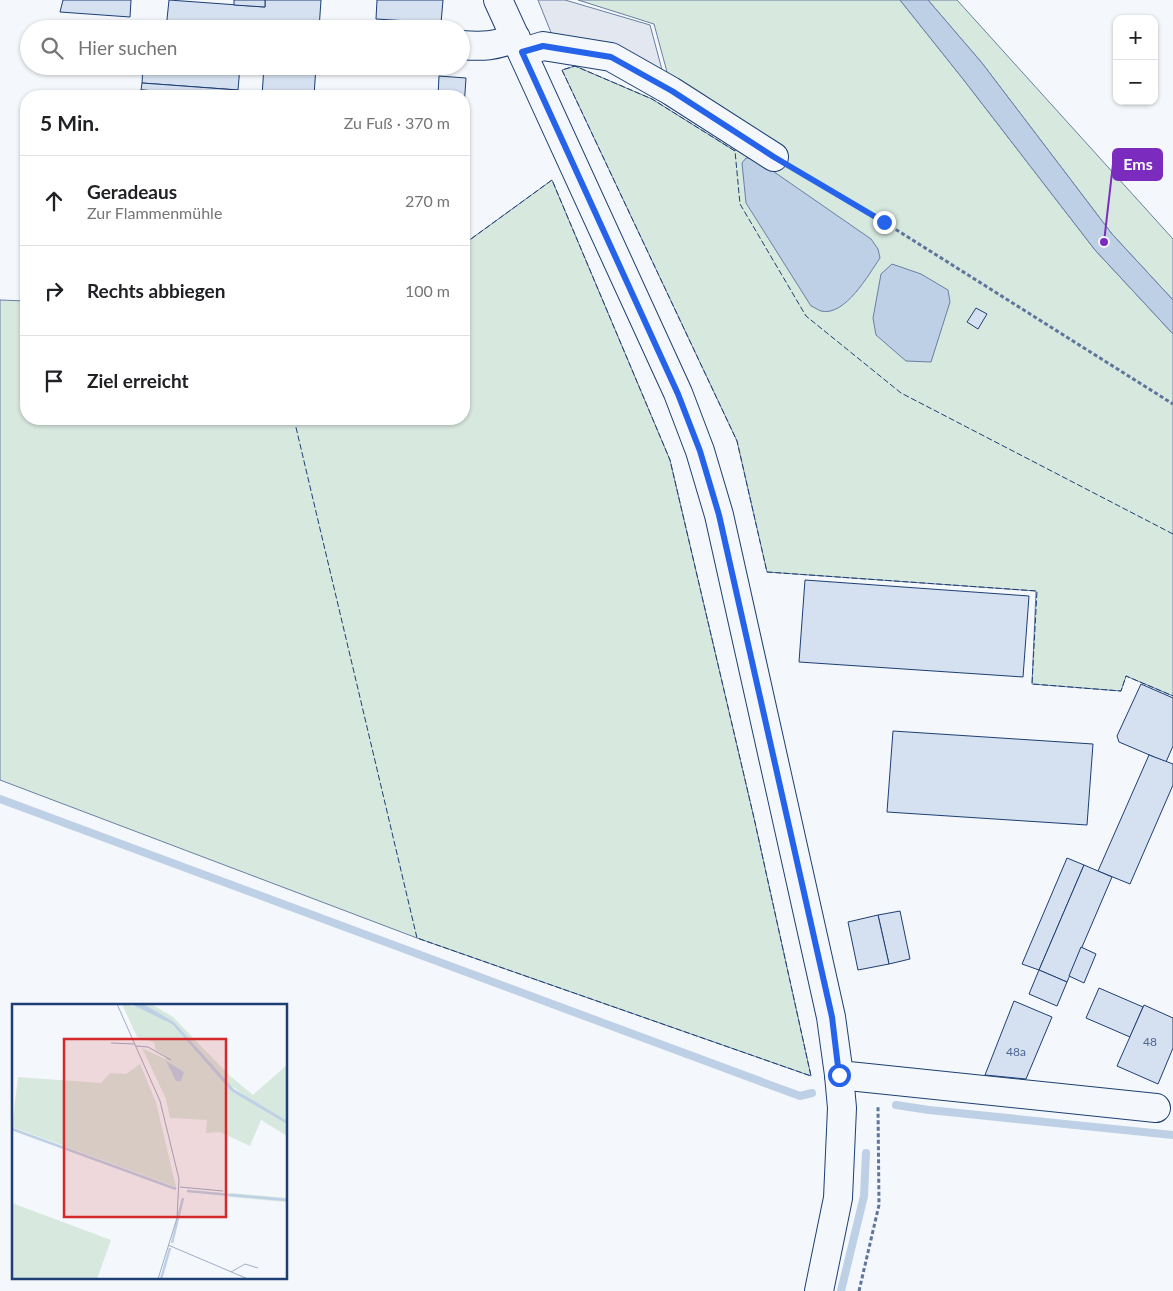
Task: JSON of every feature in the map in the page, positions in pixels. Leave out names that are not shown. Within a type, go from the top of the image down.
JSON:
[{"type":"street","points":[[498,0],[678,394],[700,451],[719,515],[832,1017],[842,1108],[838,1198],[818,1291]]},
{"type":"street","points":[[470,45],[500,44],[543,46],[611,57],[672,91],[774,157]]},
{"type":"street","points":[[839,1075],[1156,1108]]},
{"type":"path","points":[[774,157],[892,228],[1173,404]]},
{"type":"shaded area","points":[[538,0],[565,0],[650,25],[665,81],[554,40]]},
{"type":"shaded area","points":[[578,0],[900,0],[1095,250],[1173,334],[1173,696],[1126,676],[1121,691],[1032,684],[1036,591],[767,572],[737,441],[562,70],[575,66],[652,99],[735,151],[748,131],[670,83],[654,24]]},
{"type":"shaded area","points":[[928,0],[957,0],[1173,239],[1173,300],[1112,234],[982,63]]},
{"type":"shaded area","points":[[552,180],[670,460],[754,818],[811,1076],[417,938],[0,780],[0,300],[20,301],[20,425],[470,425],[470,240]]},
{"type":"water","points":[[900,0],[928,0],[982,63],[1112,234],[1173,300],[1173,334],[1095,250]]},
{"type":"water","points":[[746,158],[754,158],[871,239],[878,249],[880,258],[870,274],[855,293],[839,308],[821,311],[811,306],[746,203],[742,163]]},
{"type":"water","points":[[892,264],[921,274],[948,290],[950,302],[931,362],[906,361],[876,335],[873,318],[881,274]]},
{"type":"building","points":[[63,0],[131,0],[130,17],[60,12]]},
{"type":"building","points":[[169,0],[265,7],[265,0],[321,0],[320,20],[167,20]]},
{"type":"building","points":[[234,0],[265,0],[265,7],[234,5]]},
{"type":"building","points":[[377,0],[443,0],[441,20],[376,19]]},
{"type":"building","points":[[142,75],[239,75],[238,90],[142,83]]},
{"type":"building","points":[[263,75],[315,75],[314,90],[262,90]]},
{"type":"building","points":[[439,76],[466,78],[465,90],[438,90]]},
{"type":"building","points":[[142,83],[238,90],[141,90]]},
{"type":"building","points":[[976,308],[987,314],[978,329],[967,322]]},
{"type":"building","points":[[805,580],[1029,596],[1023,677],[799,662]]},
{"type":"building","points":[[1141,684],[1173,698],[1173,746],[1166,762],[1119,742],[1117,736]]},
{"type":"building","points":[[893,731],[1093,744],[1087,825],[887,812]]},
{"type":"building","points":[[1149,755],[1173,764],[1173,785],[1130,884],[1098,871]]},
{"type":"building","points":[[1067,858],[1084,865],[1039,970],[1022,964]]},
{"type":"building","points":[[1084,865],[1112,877],[1067,982],[1039,970]]},
{"type":"building","points":[[900,911],[910,959],[889,964],[878,915]]},
{"type":"building","points":[[878,915],[889,964],[858,970],[848,922]]},
{"type":"building","points":[[1081,947],[1096,954],[1084,983],[1069,976]]},
{"type":"building","points":[[1039,970],[1067,982],[1057,1006],[1029,994]]},
{"type":"building","points":[[1099,988],[1143,1007],[1130,1037],[1086,1018]]},
{"type":"building","points":[[1014,1001],[1052,1017],[1026,1079],[985,1075]]},
{"type":"building","points":[[1144,1005],[1173,1018],[1173,1048],[1158,1084],[1117,1066]]},
{"type":"waterway","points":[[0,799],[800,1096],[812,1093]]},
{"type":"waterway","points":[[896,1105],[1173,1135]]},
{"type":"waterway","points":[[841,1291],[864,1196],[866,1153]]},
{"type":"fence","points":[[1173,534],[901,393],[806,316],[740,204],[735,151],[652,99],[575,66],[562,70],[737,441],[767,572],[1037,591],[1032,684],[1121,691],[1126,676],[1173,696]]},
{"type":"fence","points":[[295,425],[417,938],[811,1076],[754,818],[670,460],[552,180],[470,240]]},
{"type":"place","name":"Ems","points":[[1104,242]]},
{"type":"route","points":[[839,1075],[832,1017],[719,515],[700,451],[678,394],[522,52],[543,46],[611,57],[672,91],[774,157],[884,222]]}]
